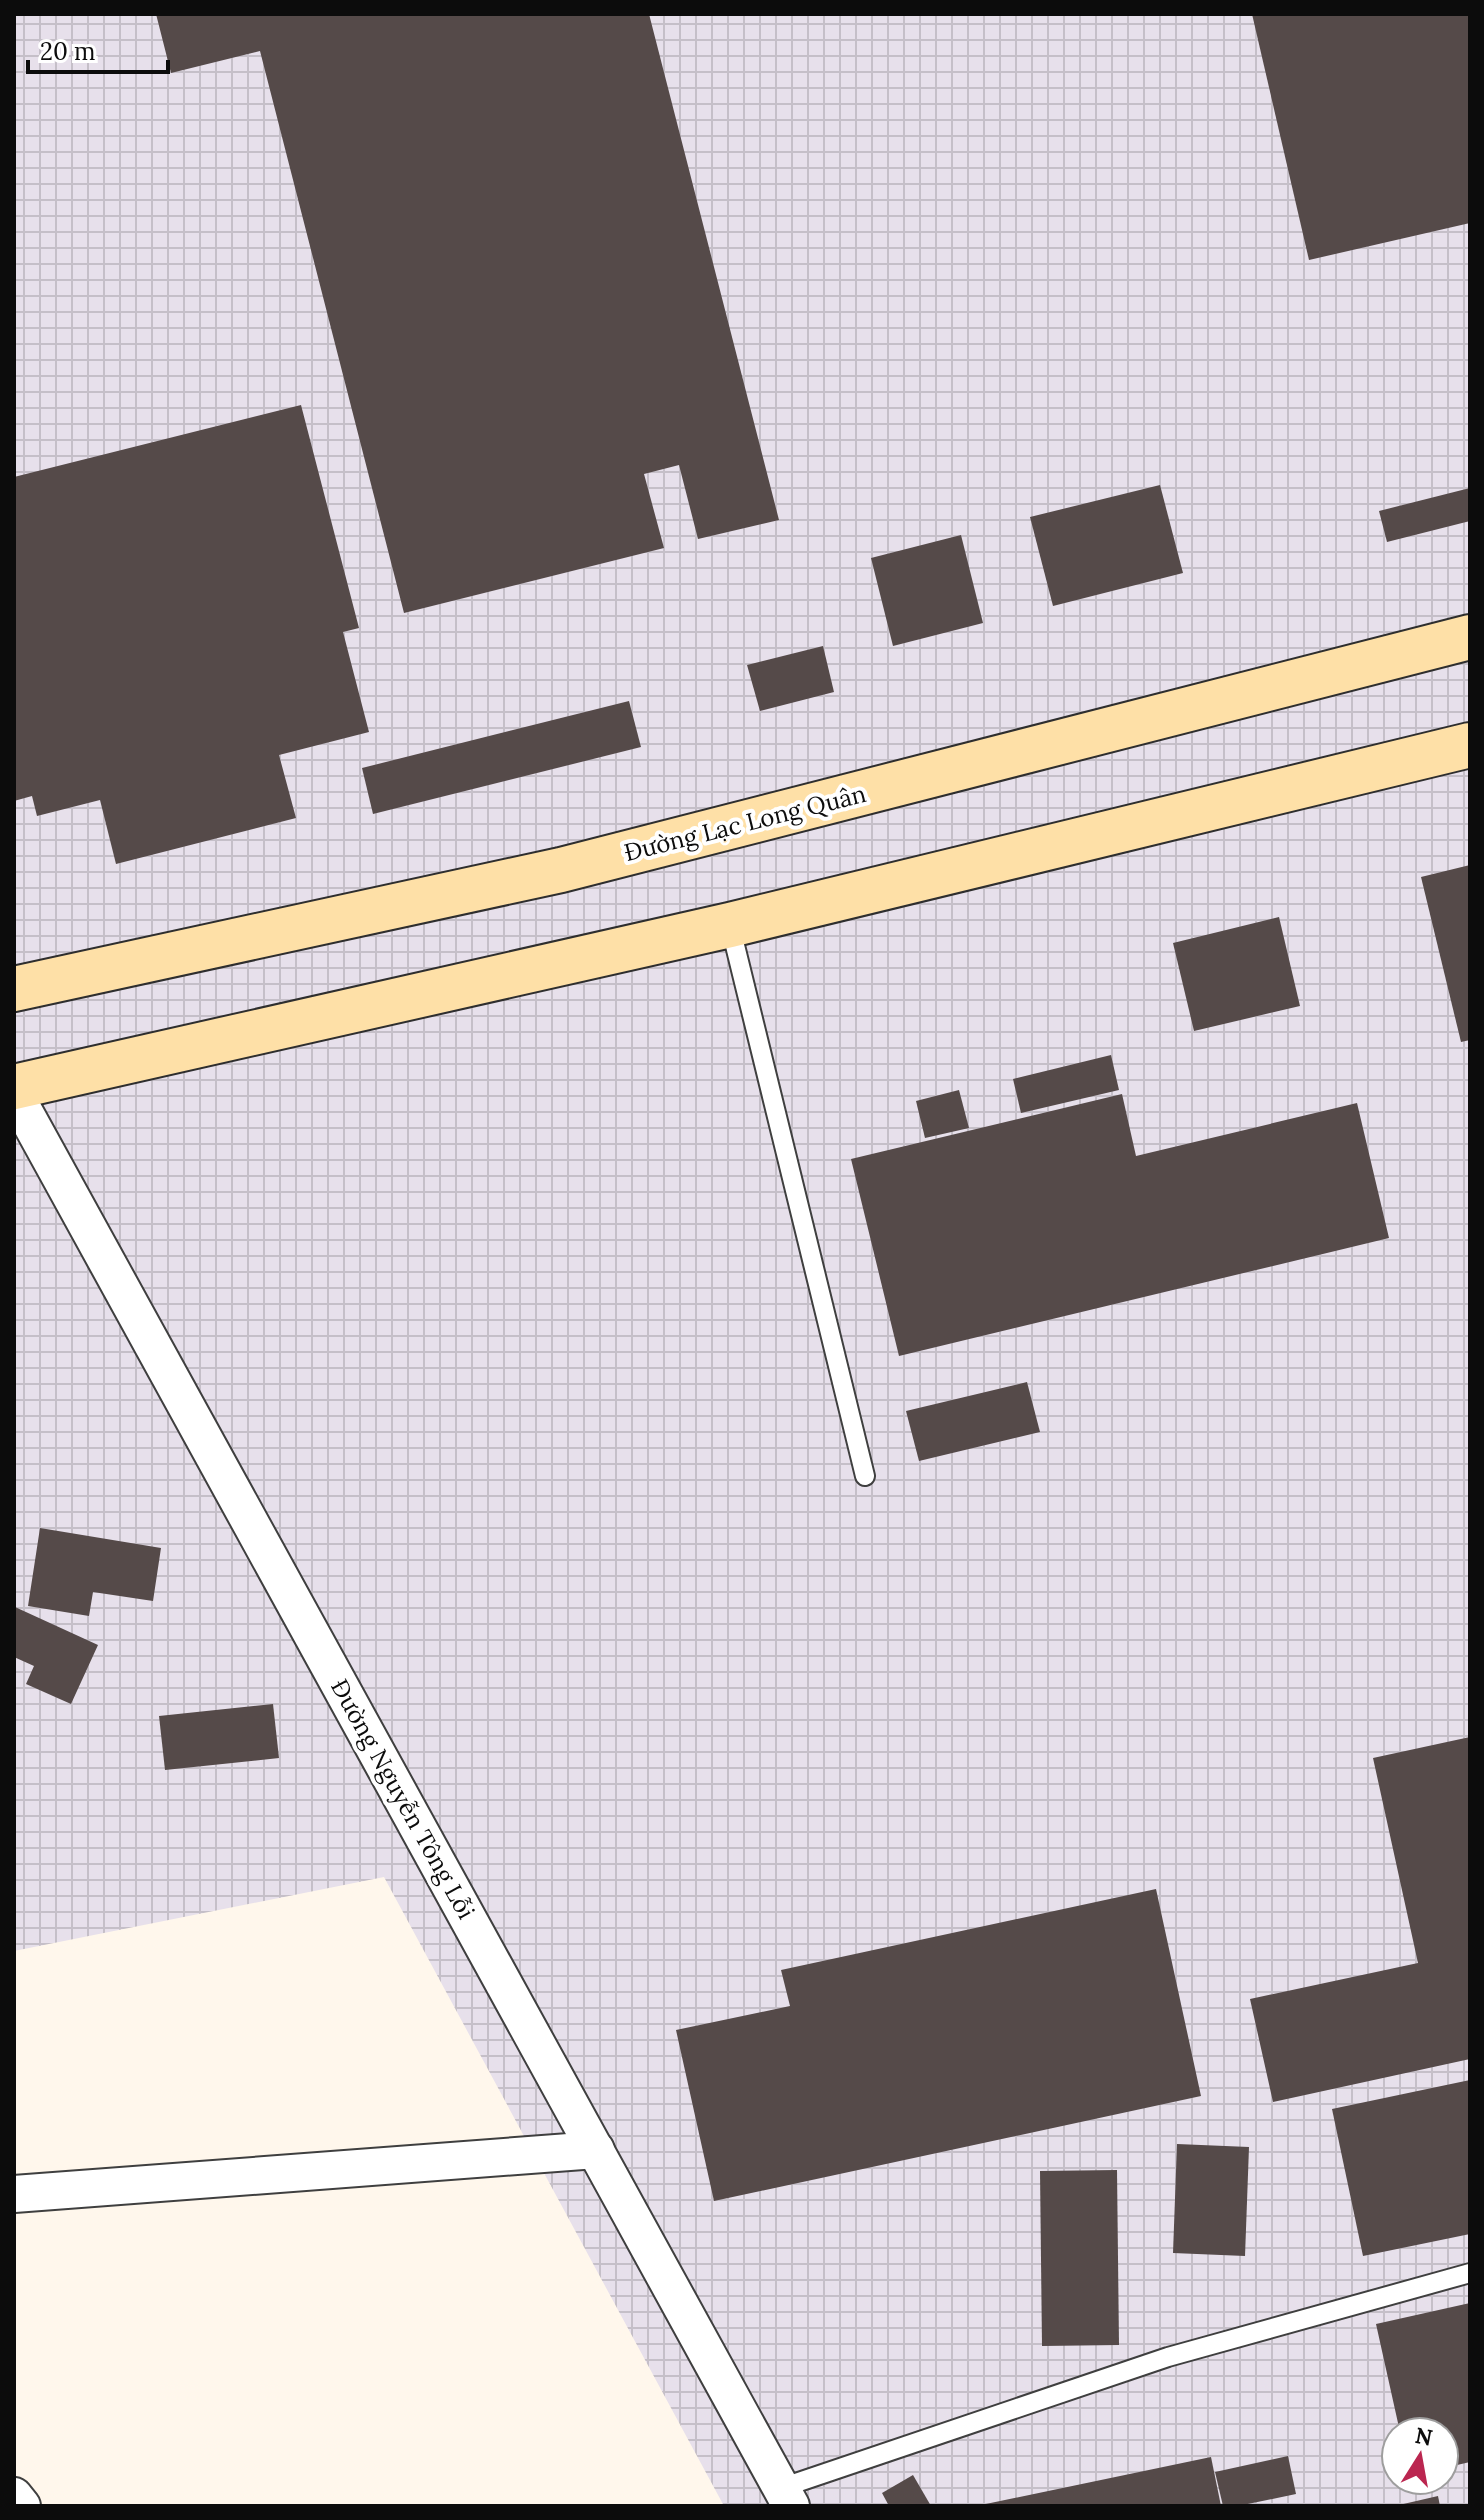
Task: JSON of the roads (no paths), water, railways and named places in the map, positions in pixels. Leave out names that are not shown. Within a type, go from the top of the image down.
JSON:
[{"type":"main road","name":"Đường Lạc Long Quân","points":[[14,989],[561,870],[1470,637]]},
{"type":"main road","points":[[14,1090],[730,925],[1470,745]]},
{"type":"street","name":"Đường Nguyễn Tông Lỗi","points":[[14,1090],[786,2497]]},
{"type":"street","points":[[14,2194],[596,2150]]},
{"type":"street","points":[[14,2496],[22,2506]]},
{"type":"lane","points":[[730,925],[865,1476]]},
{"type":"lane","points":[[786,2497],[1168,2357],[1470,2273]]}]
